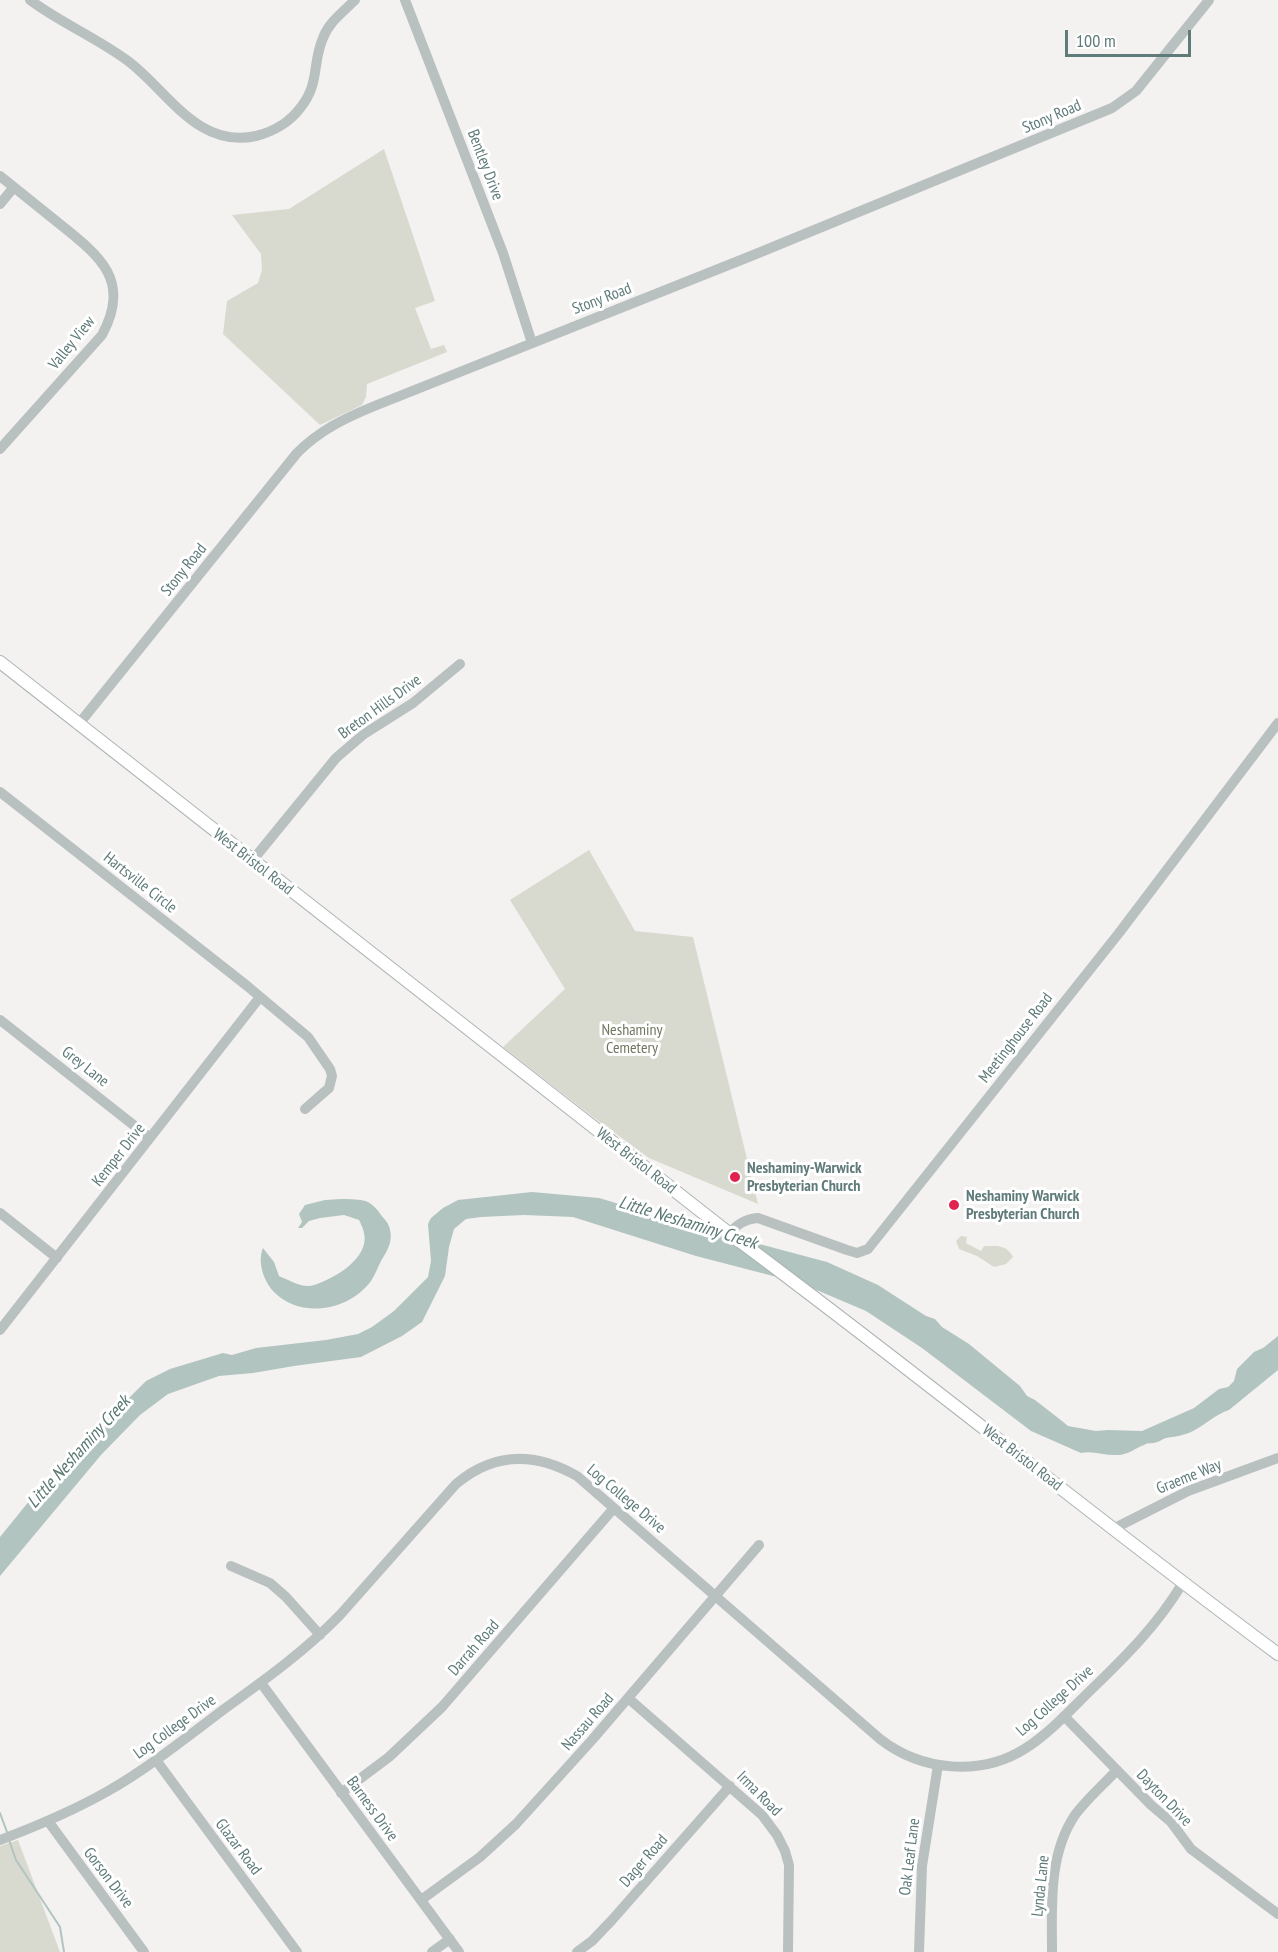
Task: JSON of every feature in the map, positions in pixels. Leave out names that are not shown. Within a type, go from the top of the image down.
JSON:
[{"type":"main road","name":"West Bristol Road","points":[[0,662],[730,1234],[835,1312],[1182,1584],[1278,1654]]},
{"type":"street","points":[[30,0],[130,62],[191,120],[203,128],[221,136],[242,138],[263,135],[295,115],[313,86],[320,48],[327,29],[355,0]]},
{"type":"street","name":"Bentley Drive","points":[[405,0],[503,253],[532,343]]},
{"type":"street","name":"Stony Road","points":[[78,725],[297,453],[314,437],[338,422],[840,221],[1112,108],[1136,91],[1209,0]]},
{"type":"street","name":"Valley View","points":[[0,176],[94,252],[107,270],[111,283],[113,306],[102,335],[0,449]]},
{"type":"street","points":[[0,204],[14,187]]},
{"type":"street","name":"Breton Hills Drive","points":[[252,861],[349,745],[413,703],[460,664]]},
{"type":"street","name":"Meetinghouse Road","points":[[730,1234],[749,1218],[758,1218],[857,1253],[868,1249],[1119,933],[1278,723]]},
{"type":"street","name":"Hartsville Circle","points":[[0,792],[308,1037],[330,1069],[332,1076],[329,1088],[304,1110]]},
{"type":"street","name":"Kemper Drive","points":[[0,1330],[260,997]]},
{"type":"street","name":"Grey Lane","points":[[0,1020],[150,1138]]},
{"type":"street","points":[[0,1213],[57,1258]]},
{"type":"street","name":"Graeme Way","points":[[1113,1529],[1188,1491],[1278,1458]]},
{"type":"street","name":"Log College Drive","points":[[6,1838],[48,1821],[109,1791],[156,1760],[261,1683],[320,1635],[456,1484],[471,1473],[488,1465],[521,1459],[552,1464],[577,1476],[880,1739],[902,1753],[938,1765],[974,1766],[995,1762],[1010,1757],[1037,1741],[1149,1631],[1166,1611],[1182,1584]]},
{"type":"street","name":"Darrah Road","points":[[341,1793],[389,1757],[442,1707],[614,1508]]},
{"type":"street","name":"Nassau Road","points":[[421,1900],[480,1857],[516,1824],[759,1545]]},
{"type":"street","points":[[231,1566],[270,1583],[286,1597],[320,1635]]},
{"type":"street","name":"Barness Drive","points":[[261,1683],[459,1952]]},
{"type":"street","name":"Irma Road","points":[[628,1698],[730,1786],[768,1823],[785,1851],[789,1874],[788,1952]]},
{"type":"street","name":"Dayton Drive","points":[[1064,1716],[1151,1805],[1171,1821],[1198,1856],[1278,1914]]},
{"type":"street","name":"Glazar Road","points":[[156,1760],[297,1952]]},
{"type":"street","name":"Oak Leaf Lane","points":[[918,1952],[922,1866],[938,1765]]},
{"type":"street","name":"Lynda Lane","points":[[1052,1952],[1053,1881],[1062,1845],[1075,1816],[1117,1770]]},
{"type":"street","name":"Dager Road","points":[[576,1952],[592,1941],[612,1920],[730,1786]]},
{"type":"street","name":"Gorson Drive","points":[[48,1821],[144,1952]]},
{"type":"street","points":[[432,1952],[450,1939]]},
{"type":"green space","points":[[384,149],[435,301],[415,308],[431,349],[444,345],[447,352],[367,384],[366,397],[362,405],[320,425],[223,334],[227,301],[258,283],[262,270],[261,254],[232,215],[289,209]]},
{"type":"green space","name":"Neshaminy Cemetery","points":[[589,850],[635,931],[693,937],[758,1204],[649,1158],[503,1047],[565,989],[510,900]]},
{"type":"green space","points":[[961,1236],[967,1237],[966,1243],[981,1251],[984,1246],[1001,1247],[1008,1250],[1013,1257],[1006,1264],[994,1267],[977,1256],[959,1249],[956,1241]]},
{"type":"green space","points":[[18,1840],[60,1952],[0,1952],[0,1846]]},
{"type":"water","name":"Little Neshaminy Creek","points":[[532,1192],[599,1198],[827,1262],[878,1285],[926,1316],[935,1319],[942,1327],[969,1344],[1020,1386],[1027,1396],[1068,1426],[1096,1431],[1142,1431],[1194,1408],[1219,1389],[1228,1387],[1234,1381],[1237,1369],[1254,1352],[1278,1336],[1278,1370],[1229,1410],[1190,1432],[1147,1444],[1121,1455],[1081,1453],[1031,1431],[922,1348],[866,1311],[800,1283],[696,1256],[573,1217],[524,1215],[466,1219],[454,1229],[445,1276],[422,1322],[402,1336],[361,1357],[219,1376],[168,1394],[140,1415],[101,1455],[0,1576],[0,1537],[30,1500],[58,1476],[94,1425],[110,1417],[146,1381],[170,1369],[223,1353],[232,1355],[256,1348],[358,1334],[394,1311],[428,1277],[431,1261],[428,1224],[431,1218],[443,1208],[458,1200]]},
{"type":"water","points":[[341,1199],[368,1202],[377,1209],[389,1225],[391,1234],[387,1250],[372,1279],[350,1300],[323,1308],[296,1306],[273,1291],[264,1277],[261,1265],[263,1248],[274,1262],[279,1276],[301,1285],[314,1285],[340,1273],[362,1251],[364,1233],[359,1220],[344,1215],[320,1218],[309,1221],[302,1228],[298,1228],[302,1222],[299,1214],[305,1205]]},
{"type":"waterway","points":[[0,1813],[7,1832]]},
{"type":"waterway","points":[[9,1840],[16,1860],[60,1927],[64,1952]]},
{"type":"place","name":"Neshaminy-Warwick Presbyterian Church","points":[[735,1177]]},
{"type":"place","name":"Neshaminy Warwick Presbyterian Church","points":[[954,1205]]}]
